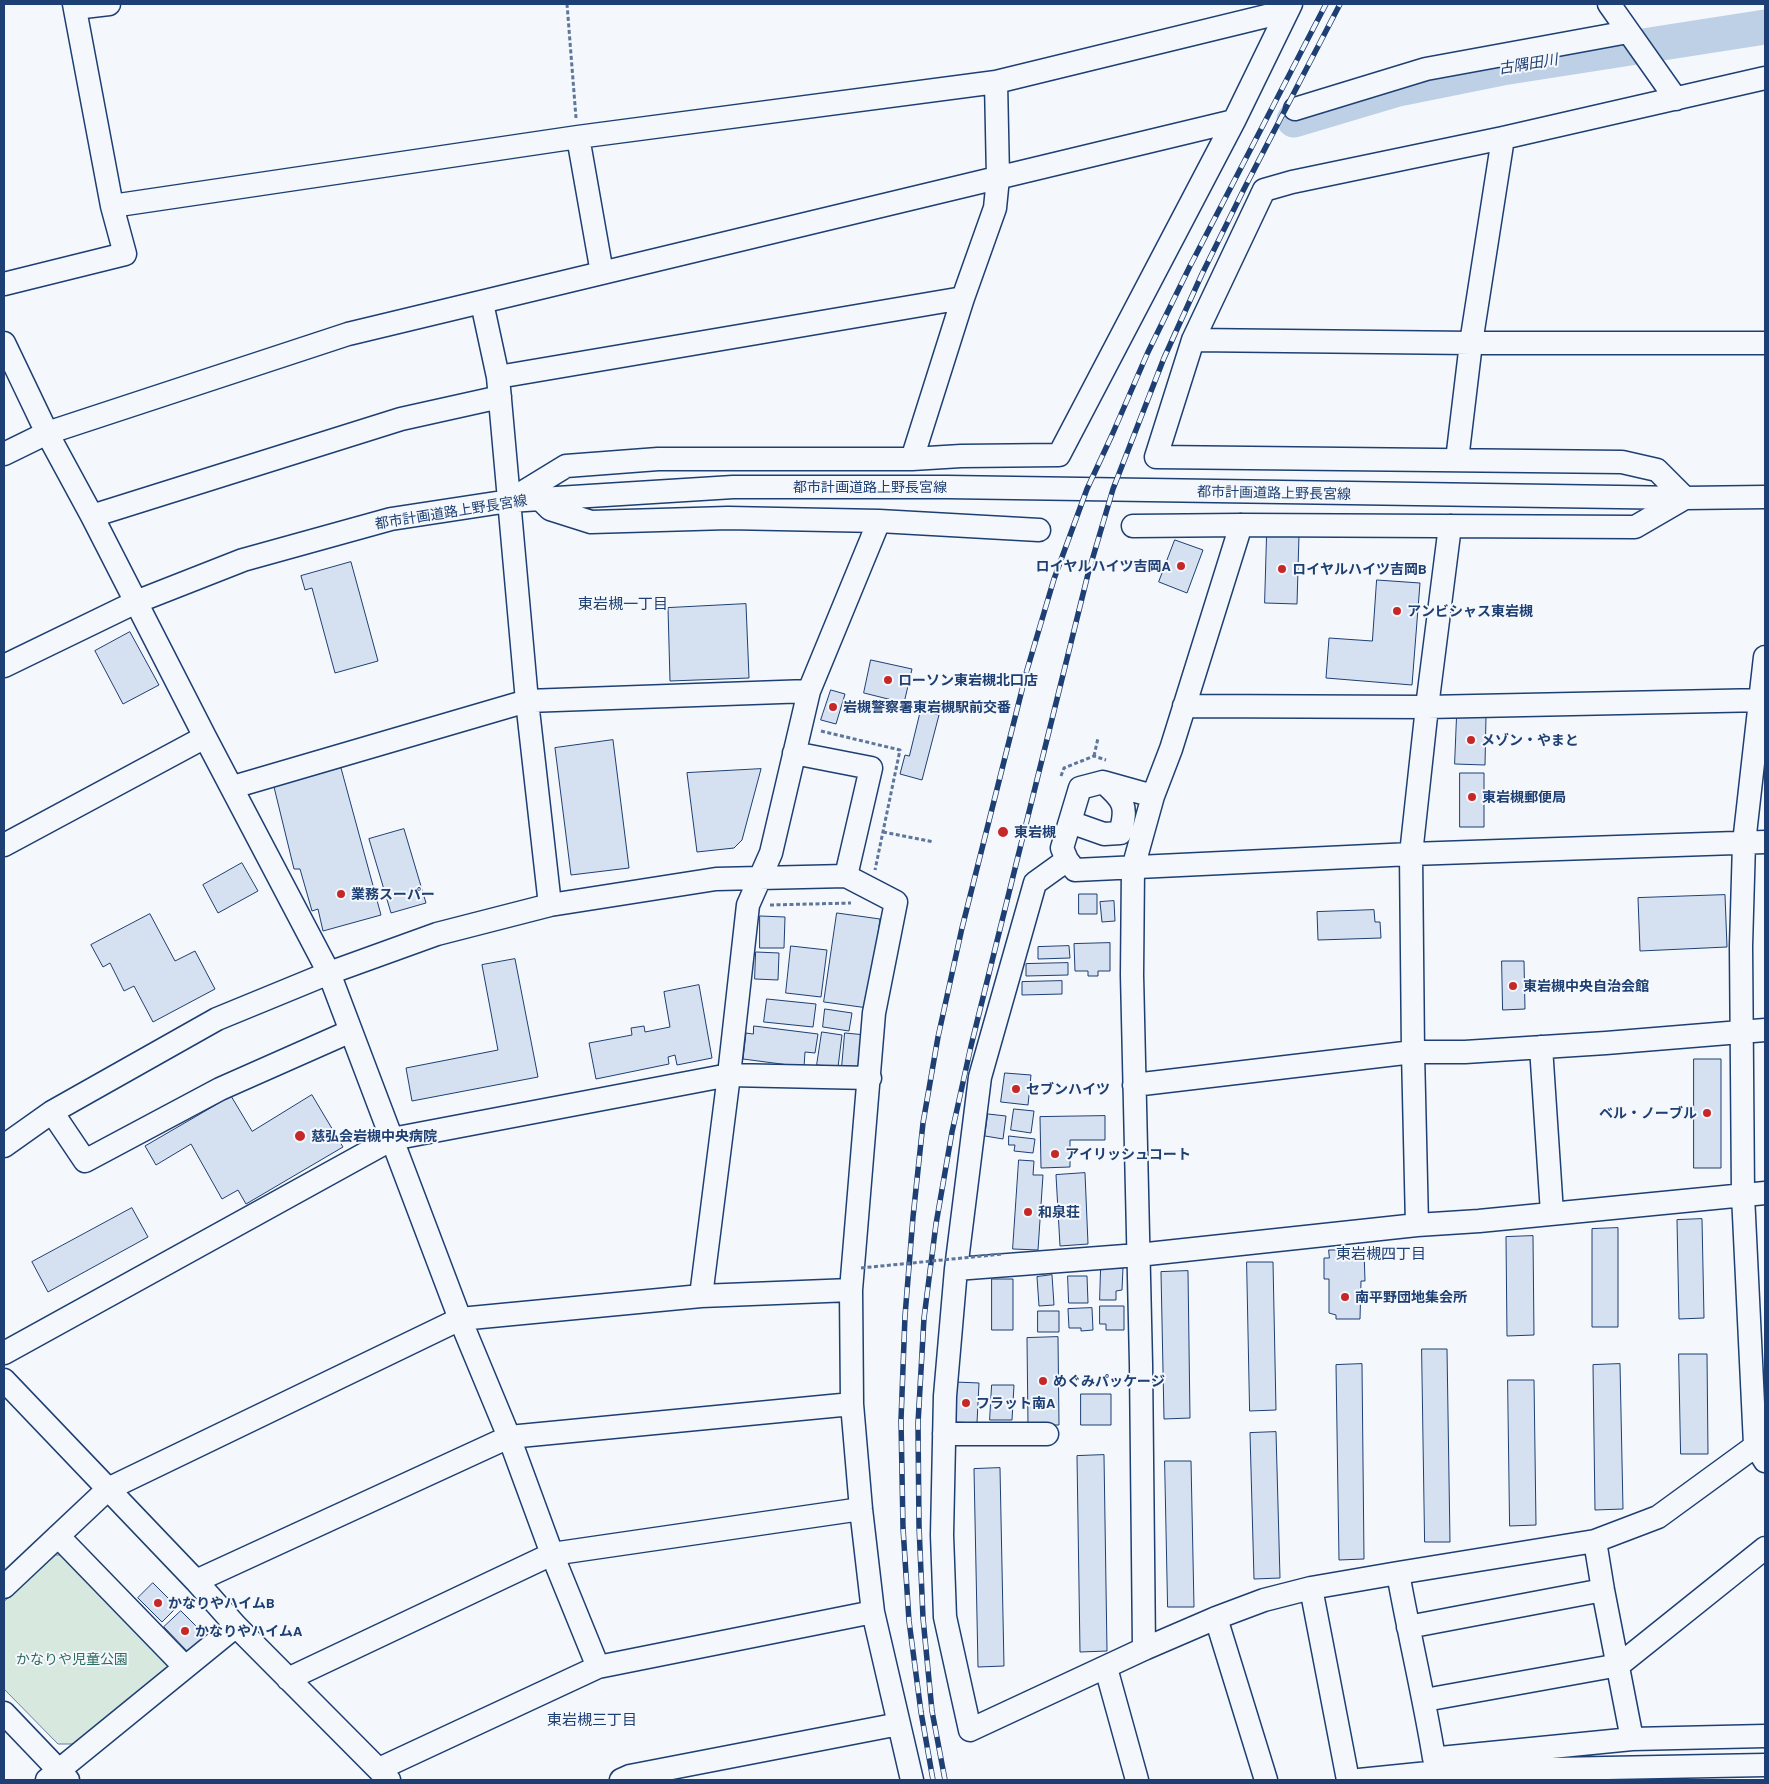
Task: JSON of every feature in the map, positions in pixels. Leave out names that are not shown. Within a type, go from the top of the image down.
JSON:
[{"type":"street","points":[[4,284],[125,254],[112,206],[74,6],[109,4]]},
{"type":"street","points":[[1609,4],[1676,99]]},
{"type":"street","points":[[112,206],[578,137],[996,82],[1289,7]]},
{"type":"street","points":[[509,501],[566,466],[658,459],[912,459],[1059,454],[1234,121],[1289,7]]},
{"type":"street","points":[[1294,109],[1426,70],[1635,41]]},
{"type":"street","points":[[1132,526],[1636,527],[1686,498],[1657,470],[1622,462],[1156,457],[1193,340],[1264,190],[1292,182],[1503,138],[1765,78]]},
{"type":"street","points":[[912,459],[963,298],[995,208],[998,178],[996,82]]},
{"type":"street","points":[[4,454],[47,433],[348,334],[1234,121]]},
{"type":"street","points":[[578,137],[602,273]]},
{"type":"street","points":[[1458,460],[1471,343],[1503,138]]},
{"type":"street","points":[[92,516],[499,387],[963,298]]},
{"type":"street","points":[[482,303],[499,387],[527,701],[550,905]]},
{"type":"street","points":[[1193,340],[1471,343],[1765,343]]},
{"type":"street","points":[[4,342],[47,433],[329,973],[460,1319],[509,1437],[552,1554],[598,1667]]},
{"type":"street","name":"都市計画道路上野長宮線","points":[[4,666],[136,602],[243,560],[391,518],[509,501],[733,487],[947,486],[1686,498],[1765,497]]},
{"type":"street","points":[[540,499],[550,509],[591,522],[728,518],[879,522],[1039,530]]},
{"type":"street","points":[[701,1296],[730,1075],[748,905],[771,853],[809,691],[879,522]]},
{"type":"street","points":[[1144,1649],[1132,975],[1133,868],[1153,796],[1171,749],[1241,525]]},
{"type":"street","points":[[1417,1225],[1413,1052],[1412,854],[1427,707],[1450,526]]},
{"type":"street","points":[[1067,860],[1036,883],[980,1077],[945,1396],[942,1535],[945,1617],[970,1730],[1144,1649],[1264,1600],[1311,1588],[1595,1542],[1658,1517],[1762,1448],[1754,1194],[1743,1032],[1741,946],[1755,843],[1765,657]]},
{"type":"street","points":[[233,787],[527,701],[809,691]]},
{"type":"street","points":[[1184,706],[1427,707],[1762,701]]},
{"type":"street","points":[[4,845],[205,737]]},
{"type":"street","points":[[794,753],[871,768],[846,876]]},
{"type":"street","points":[[1108,772],[1153,796]]},
{"type":"street","points":[[1108,772],[1080,788],[1062,848],[1067,860],[1075,870],[1412,854],[1755,843]]},
{"type":"street","points":[[1070,822],[1104,834],[1120,833],[1126,813],[1108,772]]},
{"type":"street","points":[[4,1146],[52,1112],[217,1019],[329,973],[437,934],[550,905],[716,879],[846,876],[896,902],[874,1013],[870,1078],[850,1290],[852,1404],[860,1509],[873,1612],[912,1780]]},
{"type":"street","points":[[1134,1085],[1413,1052],[1465,1052],[1606,1044],[1765,1030]]},
{"type":"street","points":[[52,1112],[85,1161],[220,1088],[351,1031]]},
{"type":"street","points":[[1541,1047],[1552,1213]]},
{"type":"street","points":[[4,1353],[392,1139],[730,1075],[870,1078]]},
{"type":"street","points":[[960,1261],[1138,1255],[1417,1225],[1479,1221],[1754,1194]]},
{"type":"street","points":[[4,1587],[108,1489],[460,1319],[701,1296],[850,1290]]},
{"type":"street","points":[[4,1380],[196,1581],[236,1626],[384,1775],[598,1667],[873,1612]]},
{"type":"street","points":[[196,1581],[509,1437],[852,1404]]},
{"type":"street","points":[[944,1434],[1047,1434]]},
{"type":"street","points":[[288,1679],[552,1554],[860,1509]]},
{"type":"street","points":[[58,1536],[185,1667]]},
{"type":"street","points":[[1595,1542],[1632,1739]]},
{"type":"street","points":[[1425,1700],[1618,1665],[1765,1548]]},
{"type":"street","points":[[1398,1573],[1425,1700],[1434,1758]]},
{"type":"street","points":[[1311,1588],[1348,1780]]},
{"type":"street","points":[[1408,1627],[1603,1590]]},
{"type":"street","points":[[1216,1618],[1266,1780]]},
{"type":"street","points":[[4,1712],[58,1777],[185,1667],[236,1626]]},
{"type":"street","points":[[1106,1668],[1137,1780]]},
{"type":"street","points":[[621,1780],[630,1776],[899,1724]]},
{"type":"street","points":[[1401,1775],[1434,1758],[1632,1739],[1765,1736]]},
{"type":"street","points":[[1359,1780],[1448,1771],[1765,1765]]},
{"type":"path","points":[[567,4],[578,137]]},
{"type":"path","points":[[818,725],[818,731],[900,750],[875,870]]},
{"type":"path","points":[[1094,756],[1098,738]]},
{"type":"path","points":[[1094,756],[1108,772]]},
{"type":"path","points":[[1061,777],[1064,768],[1094,756]]},
{"type":"path","points":[[883,832],[934,842]]},
{"type":"path","points":[[764,905],[857,903]]},
{"type":"path","points":[[861,1268],[1002,1254]]},
{"type":"path","points":[[960,1261],[1002,1259]]},
{"type":"green space","name":"かなりや児童公園","points":[[56,1555],[64,1555],[172,1668],[74,1744],[58,1744],[4,1689],[4,1602]]},
{"type":"building","name":"ロイヤルハイツ吉岡B","points":[[1267,534],[1299,535],[1297,604],[1265,603]]},
{"type":"building","name":"ロイヤルハイツ吉岡A","points":[[1175,540],[1203,550],[1187,593],[1159,582]]},
{"type":"building","points":[[351,562],[378,661],[335,673],[312,588],[305,590],[301,576]]},
{"type":"building","name":"アンビシャス東岩槻","points":[[1377,580],[1420,583],[1412,685],[1326,678],[1329,638],[1372,641]]},
{"type":"building","points":[[746,604],[749,678],[670,681],[668,608]]},
{"type":"building","points":[[130,632],[159,685],[123,704],[95,651]]},
{"type":"building","points":[[871,660],[912,669],[904,703],[864,693]]},
{"type":"building","points":[[831,690],[845,694],[836,724],[821,720]]},
{"type":"building","points":[[921,710],[939,715],[922,780],[900,774],[905,755],[909,756]]},
{"type":"building","name":"メゾン・やまと","points":[[1457,715],[1486,716],[1485,765],[1455,764]]},
{"type":"building","points":[[613,740],[629,868],[571,875],[555,748]]},
{"type":"building","points":[[341,768],[381,915],[323,931],[318,909],[312,911],[300,869],[294,869],[274,787]]},
{"type":"building","points":[[761,769],[742,840],[734,848],[697,852],[687,773]]},
{"type":"building","points":[[1460,773],[1484,773],[1484,827],[1460,827]]},
{"type":"building","points":[[404,829],[426,903],[391,913],[369,839]]},
{"type":"building","points":[[242,863],[258,891],[218,913],[203,885]]},
{"type":"building","points":[[1079,894],[1097,894],[1097,914],[1079,914]]},
{"type":"building","points":[[1725,895],[1727,947],[1640,951],[1638,898]]},
{"type":"building","points":[[1114,901],[1115,921],[1102,922],[1100,902]]},
{"type":"building","points":[[1374,910],[1375,922],[1380,922],[1381,938],[1318,940],[1317,912]]},
{"type":"building","points":[[837,913],[880,919],[868,1008],[824,1002]]},
{"type":"building","points":[[150,914],[175,961],[195,951],[215,989],[153,1022],[134,986],[124,991],[110,963],[103,967],[91,945]]},
{"type":"building","points":[[760,916],[785,917],[784,948],[760,948]]},
{"type":"building","points":[[1110,943],[1110,971],[1098,971],[1098,976],[1088,976],[1088,971],[1075,971],[1074,944]]},
{"type":"building","points":[[791,946],[827,950],[821,997],[786,993]]},
{"type":"building","points":[[1069,946],[1070,958],[1038,959],[1038,947]]},
{"type":"building","points":[[756,952],[779,953],[778,980],[755,979]]},
{"type":"building","points":[[515,959],[538,1077],[412,1101],[406,1068],[498,1050],[482,965]]},
{"type":"building","points":[[1502,961],[1524,961],[1525,1009],[1503,1010]]},
{"type":"building","points":[[1068,963],[1068,975],[1026,976],[1026,964]]},
{"type":"building","points":[[1062,981],[1062,994],[1022,995],[1022,982]]},
{"type":"building","points":[[699,985],[712,1058],[677,1065],[675,1055],[668,1057],[669,1064],[596,1079],[589,1043],[632,1035],[631,1028],[644,1026],[645,1032],[670,1027],[664,992]]},
{"type":"building","points":[[767,999],[816,1004],[813,1027],[764,1022]]},
{"type":"building","points":[[825,1009],[852,1013],[849,1031],[823,1027]]},
{"type":"building","points":[[754,1026],[818,1034],[815,1053],[805,1052],[804,1067],[743,1059],[746,1033],[753,1034]]},
{"type":"building","points":[[822,1032],[842,1035],[838,1067],[817,1065]]},
{"type":"building","points":[[845,1033],[866,1035],[863,1069],[842,1067]]},
{"type":"building","name":"ベル・ノーブル","points":[[1694,1059],[1721,1059],[1721,1168],[1694,1168]]},
{"type":"building","name":"セブンハイツ","points":[[1005,1073],[1031,1075],[1028,1105],[1001,1102]]},
{"type":"building","points":[[312,1095],[343,1147],[246,1204],[238,1190],[222,1199],[191,1144],[156,1165],[145,1146],[231,1096],[252,1131]]},
{"type":"building","points":[[1014,1109],[1034,1111],[1031,1133],[1011,1130]]},
{"type":"building","points":[[988,1114],[1006,1116],[1003,1139],[985,1136]]},
{"type":"building","name":"アイリッシュコート","points":[[1105,1116],[1105,1140],[1070,1140],[1070,1167],[1041,1168],[1040,1117]]},
{"type":"building","points":[[1009,1136],[1035,1139],[1033,1153],[1014,1151],[1015,1145],[1009,1145]]},
{"type":"building","name":"和泉荘","points":[[1019,1160],[1034,1161],[1033,1175],[1043,1175],[1038,1250],[1013,1249]]},
{"type":"building","points":[[1085,1173],[1088,1244],[1060,1246],[1056,1175]]},
{"type":"building","points":[[132,1208],[148,1237],[48,1292],[32,1262]]},
{"type":"building","points":[[1702,1219],[1704,1318],[1679,1319],[1677,1220]]},
{"type":"building","points":[[1618,1228],[1618,1327],[1592,1327],[1592,1229]]},
{"type":"building","points":[[1533,1236],[1534,1335],[1507,1336],[1506,1237]]},
{"type":"building","name":"南平野団地集会所","points":[[1329,1250],[1364,1250],[1365,1281],[1361,1281],[1360,1319],[1336,1319],[1336,1315],[1329,1313],[1329,1279],[1324,1279],[1324,1258],[1329,1258]]},
{"type":"building","points":[[1247,1262],[1273,1262],[1276,1410],[1250,1411]]},
{"type":"building","points":[[1101,1268],[1123,1268],[1122,1290],[1116,1291],[1116,1300],[1100,1300]]},
{"type":"building","points":[[1188,1271],[1190,1418],[1164,1419],[1161,1272]]},
{"type":"building","points":[[1052,1275],[1054,1305],[1039,1306],[1037,1277]]},
{"type":"building","points":[[1068,1276],[1087,1276],[1088,1303],[1069,1303]]},
{"type":"building","points":[[992,1279],[1013,1279],[1013,1330],[992,1330]]},
{"type":"building","points":[[1100,1306],[1124,1306],[1124,1330],[1106,1330],[1106,1324],[1100,1324]]},
{"type":"building","points":[[1092,1308],[1093,1330],[1081,1331],[1081,1328],[1069,1328],[1068,1309]]},
{"type":"building","points":[[1038,1311],[1059,1311],[1059,1332],[1038,1332]]},
{"type":"building","name":"めぐみパッケージ","points":[[1058,1337],[1059,1425],[1028,1425],[1027,1338]]},
{"type":"building","points":[[1422,1349],[1447,1349],[1450,1542],[1425,1542]]},
{"type":"building","points":[[1679,1354],[1707,1354],[1708,1454],[1681,1454]]},
{"type":"building","points":[[1362,1364],[1364,1559],[1339,1560],[1336,1365]]},
{"type":"building","points":[[1620,1364],[1623,1509],[1595,1510],[1593,1365]]},
{"type":"building","points":[[1508,1380],[1534,1380],[1536,1525],[1510,1526]]},
{"type":"building","name":"フラット南A","points":[[955,1382],[979,1383],[977,1423],[954,1422]]},
{"type":"building","points":[[992,1385],[1014,1385],[1012,1420],[990,1420]]},
{"type":"building","points":[[1081,1394],[1111,1394],[1111,1425],[1081,1425]]},
{"type":"building","points":[[1276,1432],[1280,1578],[1254,1579],[1250,1433]]},
{"type":"building","points":[[1104,1455],[1107,1651],[1080,1652],[1077,1456]]},
{"type":"building","points":[[1165,1461],[1191,1461],[1194,1607],[1168,1607]]},
{"type":"building","points":[[1000,1468],[1004,1666],[978,1667],[974,1469]]},
{"type":"building","name":"かなりやハイムB","points":[[153,1583],[177,1607],[162,1622],[138,1598]]},
{"type":"building","name":"かなりやハイムA","points":[[181,1611],[205,1635],[188,1652],[164,1627]]},
{"type":"waterway","name":"古隅田川","points":[[1294,120],[1398,89],[1502,68],[1765,27]]},
{"type":"railway","points":[[933,1780],[921,1712],[909,1621],[903,1528],[901,1420],[905,1316],[923,1123],[938,1037],[962,928],[1027,670],[1054,579],[1087,489],[1148,352],[1190,266],[1326,4]]},
{"type":"railway","points":[[945,1780],[932,1711],[923,1618],[919,1526],[918,1423],[924,1318],[936,1224],[952,1132],[971,1046],[1088,574],[1113,489],[1164,358],[1202,274],[1340,4]]},
{"type":"place","name":"ロイヤルハイツ吉岡A","points":[[1181,566]]},
{"type":"place","name":"ロイヤルハイツ吉岡B","points":[[1282,569]]},
{"type":"place","name":"アンビシャス東岩槻","points":[[1397,611]]},
{"type":"place","name":"ローソン東岩槻北口店","points":[[888,680]]},
{"type":"place","name":"岩槻警察署東岩槻駅前交番","points":[[833,707]]},
{"type":"place","name":"メゾン・やまと","points":[[1471,740]]},
{"type":"place","name":"東岩槻郵便局","points":[[1472,797]]},
{"type":"place","name":"東岩槻","points":[[1003,832]]},
{"type":"place","name":"業務スーパー","points":[[341,894]]},
{"type":"place","name":"東岩槻中央自治会館","points":[[1513,986]]},
{"type":"place","name":"セブンハイツ","points":[[1016,1089]]},
{"type":"place","name":"ベル・ノーブル","points":[[1707,1113]]},
{"type":"place","name":"慈弘会岩槻中央病院","points":[[300,1136]]},
{"type":"place","name":"アイリッシュコート","points":[[1055,1154]]},
{"type":"place","name":"和泉荘","points":[[1028,1212]]},
{"type":"place","name":"南平野団地集会所","points":[[1345,1297]]},
{"type":"place","name":"めぐみパッケージ","points":[[1043,1381]]},
{"type":"place","name":"フラット南A","points":[[966,1403]]},
{"type":"place","name":"かなりやハイムB","points":[[158,1603]]},
{"type":"place","name":"かなりやハイムA","points":[[185,1631]]},
{"type":"district","name":"東岩槻一丁目","points":[[623,604]]},
{"type":"district","name":"東岩槻四丁目","points":[[1381,1254]]},
{"type":"district","name":"東岩槻三丁目","points":[[592,1720]]}]
